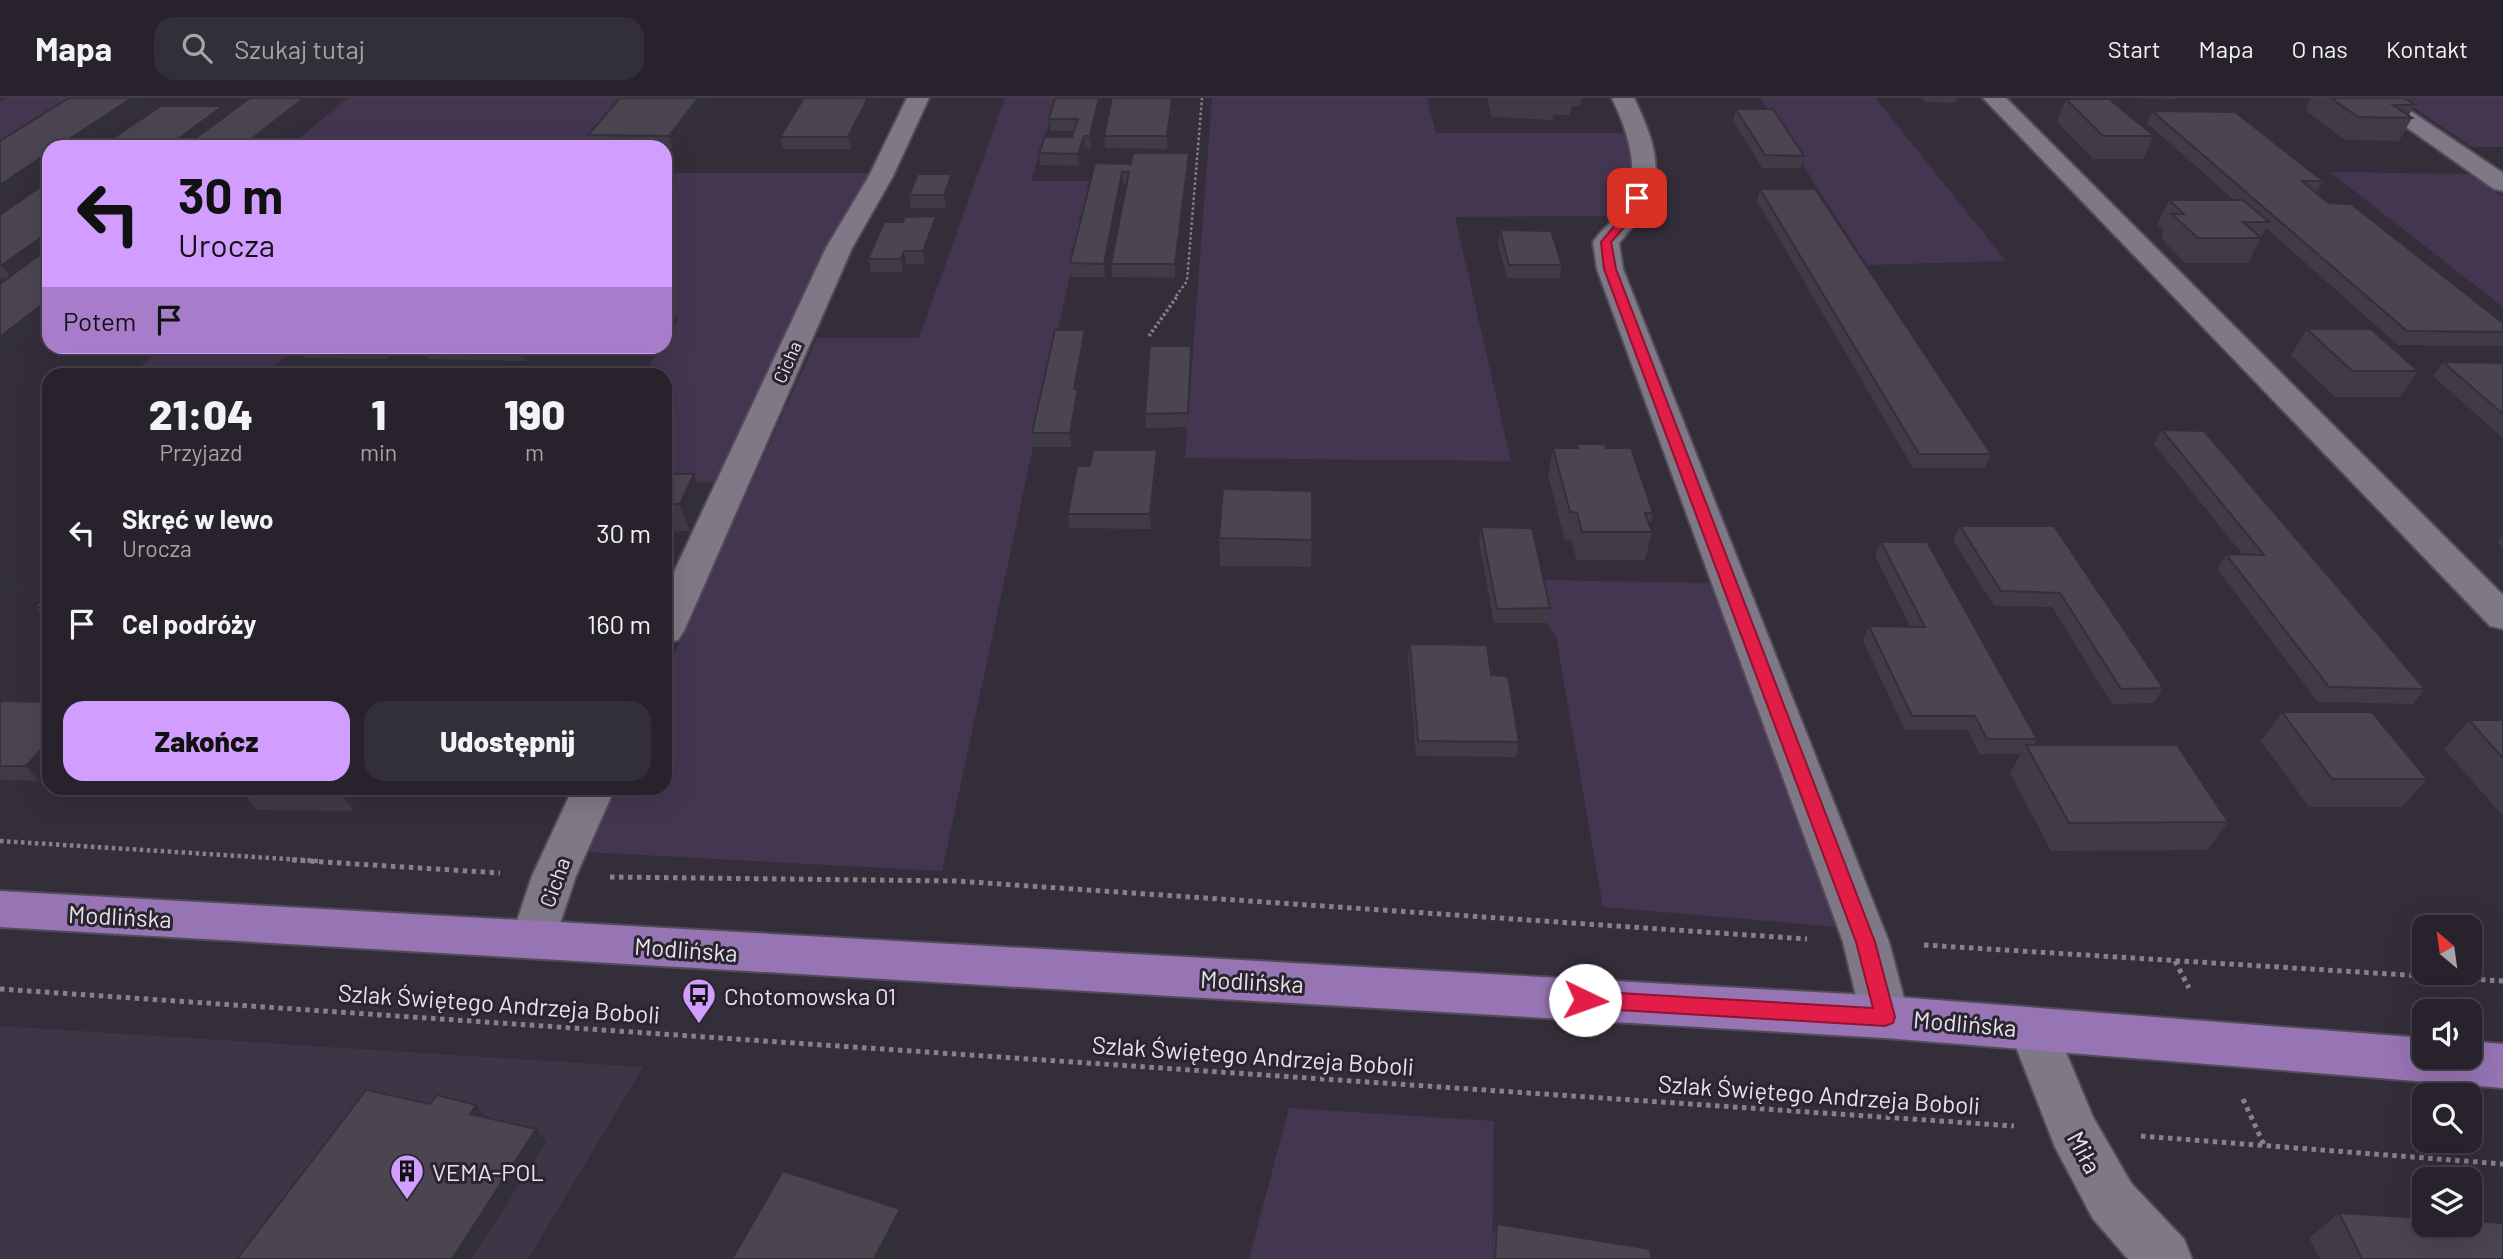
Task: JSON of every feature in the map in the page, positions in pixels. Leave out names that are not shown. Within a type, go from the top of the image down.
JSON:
[{"type":"main road","name":"Modlińska","points":[[0,909],[1885,1017],[2503,1066]]},
{"type":"street","name":"Cicha","points":[[672,616],[839,248],[881,176],[918,98]]},
{"type":"street","points":[[1623,98],[1637,125],[1646,167],[1632,212],[1606,242],[1610,269],[1866,942],[1885,1017]]},
{"type":"street","points":[[1994,98],[2503,617]]},
{"type":"street","points":[[2376,98],[2503,184]]},
{"type":"street","name":"Cicha","points":[[534,939],[554,876],[591,795]]},
{"type":"street","name":"Miła","points":[[2033,1029],[2073,1130],[2112,1201],[2164,1259]]},
{"type":"path","points":[[1149,336],[1187,281],[1202,98]]},
{"type":"path","points":[[0,841],[554,876],[956,881],[1679,932],[2503,981]]},
{"type":"path","name":"Szlak Świętego Andrzeja Boboli","points":[[0,989],[2073,1130],[2503,1164]]},
{"type":"shaded area","points":[[6,98],[82,98],[0,150],[0,101]]},
{"type":"shaded area","points":[[348,98],[626,98],[591,140],[297,140]]},
{"type":"shaded area","points":[[1005,98],[1056,98],[1031,181],[1090,181],[942,871],[585,852],[611,795],[672,795],[672,659],[817,338],[919,338]]},
{"type":"shaded area","points":[[1212,98],[1427,98],[1436,133],[1623,133],[1629,147],[1630,187],[1626,204],[1616,216],[1455,217],[1511,461],[1185,458]]},
{"type":"shaded area","points":[[1760,98],[1875,98],[2006,261],[1867,265]]},
{"type":"shaded area","points":[[2400,98],[2503,98],[2503,147],[2472,147]]},
{"type":"shaded area","points":[[2330,172],[2468,174],[2503,197],[2503,307]]},
{"type":"shaded area","points":[[672,173],[872,173],[723,482],[672,483],[672,368],[648,368],[657,354],[672,354],[672,328],[679,317],[672,316]]},
{"type":"shaded area","points":[[154,354],[287,354],[273,368],[139,368]]},
{"type":"shaded area","points":[[1538,580],[1713,583],[1838,927],[1603,907],[1556,636],[1547,623]]},
{"type":"shaded area","points":[[0,1026],[643,1067],[528,1259],[0,1259]]},
{"type":"shaded area","points":[[1289,1108],[1494,1121],[1492,1259],[1249,1259]]},
{"type":"building","points":[[69,98],[132,98],[68,140],[42,140],[42,157],[0,185],[0,141]]},
{"type":"building","points":[[250,98],[304,98],[250,140],[193,140]]},
{"type":"building","points":[[620,98],[698,98],[669,136],[588,135]]},
{"type":"building","points":[[804,98],[868,98],[848,137],[780,137]]},
{"type":"building","points":[[1055,98],[1099,98],[1090,136],[1084,136],[1078,154],[1039,153],[1045,137],[1072,137],[1078,119],[1049,119]]},
{"type":"building","points":[[1112,98],[1172,98],[1167,136],[1104,136]]},
{"type":"building","points":[[2331,98],[2404,98],[2415,105],[2393,105],[2412,118],[2358,117]]},
{"type":"building","points":[[2066,99],[2109,99],[2154,136],[2103,136]]},
{"type":"building","points":[[161,106],[223,106],[177,140],[110,140]]},
{"type":"building","points":[[1736,109],[1773,109],[1804,156],[1765,155]]},
{"type":"building","points":[[2152,111],[2235,112],[2323,181],[2302,181],[2328,203],[2351,204],[2503,323],[2503,332],[2407,331]]},
{"type":"building","points":[[1133,153],[1189,153],[1175,264],[1111,264],[1129,172],[1122,172],[1104,264],[1070,263],[1095,163],[1131,164]]},
{"type":"building","points":[[918,174],[952,174],[944,195],[909,195]]},
{"type":"building","points":[[42,186],[42,237],[2,265],[0,215]]},
{"type":"building","points":[[1760,189],[1815,189],[1991,454],[1919,454]]},
{"type":"building","points":[[2169,200],[2243,200],[2269,222],[2243,222],[2261,238],[2198,238],[2172,214],[2184,214]]},
{"type":"building","points":[[936,216],[923,251],[904,251],[901,259],[868,259],[884,222],[903,222],[905,217]]},
{"type":"building","points":[[1500,230],[1551,231],[1562,265],[1509,265]]},
{"type":"building","points":[[42,253],[42,304],[0,337],[0,284]]},
{"type":"building","points":[[2307,329],[2371,329],[2418,371],[2352,371]]},
{"type":"building","points":[[1055,330],[1085,330],[1074,389],[1078,389],[1070,433],[1032,433]]},
{"type":"building","points":[[1150,346],[1191,346],[1188,413],[1145,414]]},
{"type":"building","points":[[2443,362],[2503,363],[2503,414]]},
{"type":"building","points":[[2162,430],[2204,431],[2425,689],[2329,687],[2226,554],[2264,555]]},
{"type":"building","points":[[1576,444],[1605,444],[1606,448],[1631,448],[1653,513],[1645,513],[1652,532],[1582,532],[1577,513],[1570,512],[1553,448],[1578,448]]},
{"type":"building","points":[[1093,450],[1157,450],[1150,514],[1068,514],[1077,466],[1090,466]]},
{"type":"building","points":[[672,474],[694,474],[680,504],[672,504]]},
{"type":"building","points":[[1223,489],[1312,491],[1312,540],[1219,538]]},
{"type":"building","points":[[1960,526],[2054,526],[2163,688],[2121,689],[2060,593],[2001,591]]},
{"type":"building","points":[[1481,527],[1532,528],[1550,608],[1497,609]]},
{"type":"building","points":[[1881,542],[1927,542],[2037,739],[1987,739],[1975,716],[1912,716],[1869,626],[1925,627]]},
{"type":"building","points":[[1410,644],[1487,645],[1491,675],[1508,676],[1519,742],[1418,741]]},
{"type":"building","points":[[0,701],[42,702],[42,749],[26,766],[0,766]]},
{"type":"building","points":[[2282,712],[2372,712],[2427,779],[2332,779]]},
{"type":"building","points":[[2469,720],[2503,720],[2503,758]]},
{"type":"building","points":[[2026,745],[2177,745],[2228,822],[2069,823]]},
{"type":"building","points":[[246,795],[344,795],[343,796]]},
{"type":"building","name":"VEMA-POL","points":[[366,1090],[430,1104],[437,1095],[476,1105],[470,1114],[536,1129],[452,1259],[237,1259]]},
{"type":"building","points":[[783,1171],[900,1209],[874,1259],[732,1259]]},
{"type":"building","points":[[2339,1213],[2412,1217],[2412,1237],[2482,1237],[2482,1222],[2503,1223],[2503,1259],[2362,1259]]},
{"type":"building","points":[[1497,1224],[1650,1249],[1651,1259],[1495,1259]]},
{"type":"place","name":"Chotomowska 01","points":[[699,1025]]},
{"type":"place","name":"VEMA-POL","points":[[407,1201]]},
{"type":"route","points":[[1585,1000],[1885,1017],[1866,942],[1610,269],[1606,242],[1632,212],[1637,198]]}]
